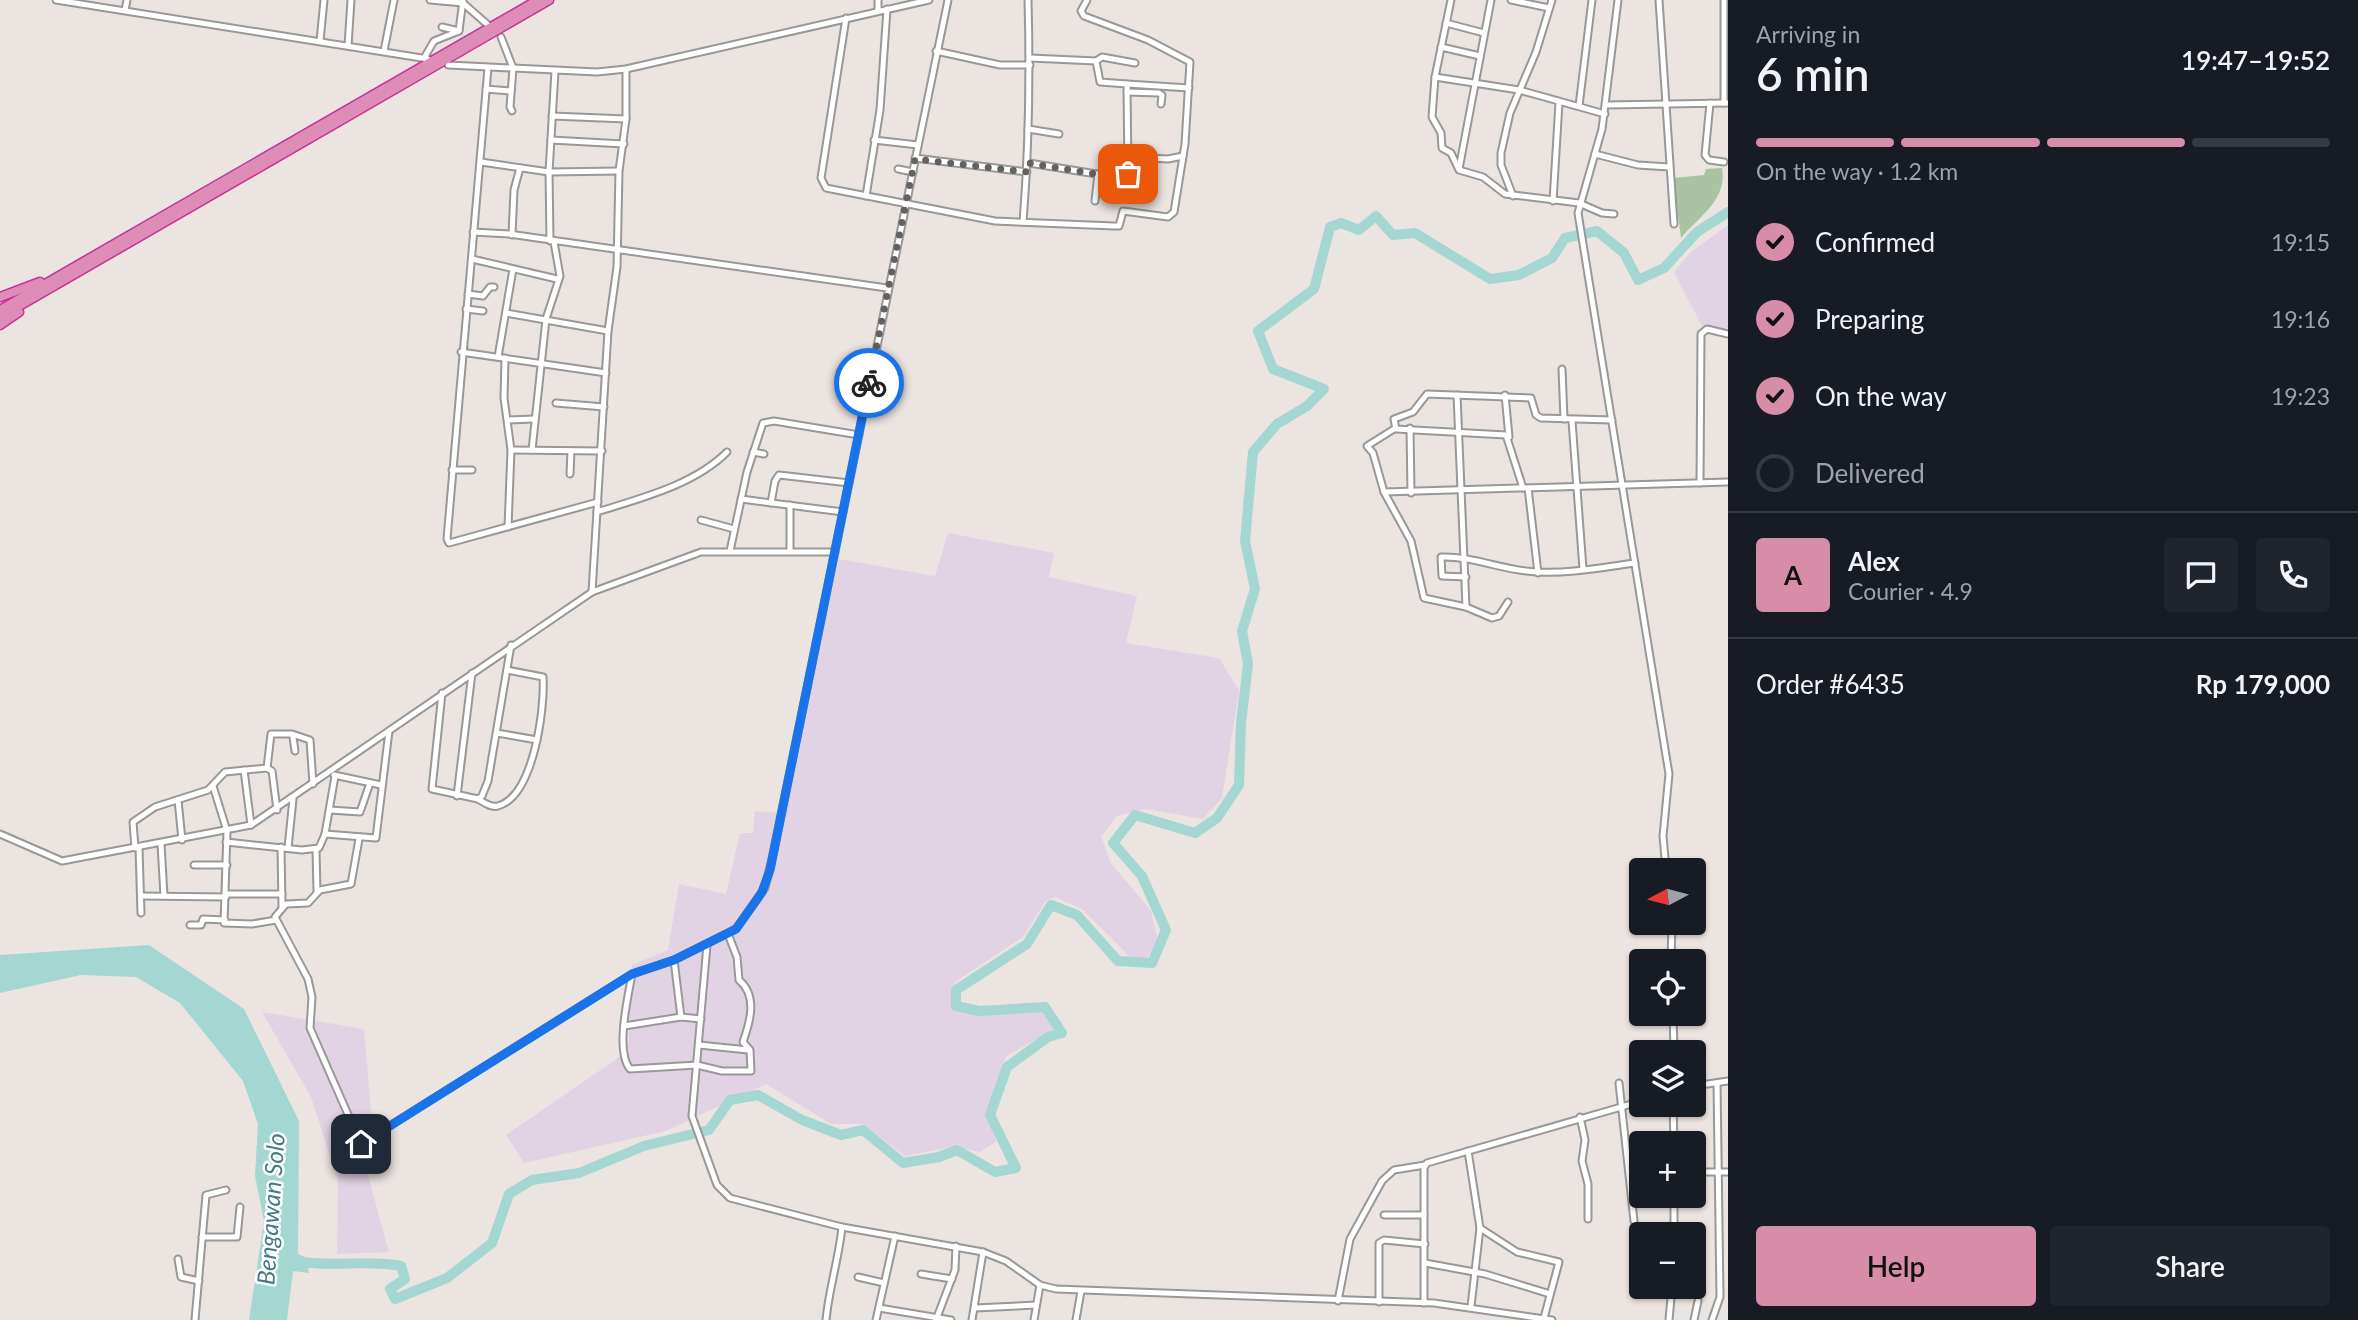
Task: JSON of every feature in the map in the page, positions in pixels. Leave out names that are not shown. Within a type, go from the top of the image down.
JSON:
[{"type":"highway","points":[[0,310],[538,0]]},
{"type":"highway","points":[[0,317],[549,0]]},
{"type":"highway","points":[[0,297],[68,271]]},
{"type":"highway","points":[[0,325],[38,297]]},
{"type":"street","points":[[56,0],[426,58],[436,40],[459,31]]},
{"type":"street","points":[[125,10],[127,0]]},
{"type":"street","points":[[320,41],[324,0]]},
{"type":"street","points":[[348,46],[351,0]]},
{"type":"street","points":[[384,51],[394,0]]},
{"type":"street","points":[[430,0],[463,2],[488,24]]},
{"type":"street","points":[[878,0],[878,11]]},
{"type":"street","points":[[448,65],[597,72],[626,69],[929,0]]},
{"type":"street","points":[[316,850],[317,892],[310,902],[282,907],[276,914],[276,920],[308,979],[312,998],[310,1028],[361,1144],[632,974],[707,945],[728,934],[745,919],[768,878],[948,0]]},
{"type":"street","points":[[1023,222],[1028,163],[1028,0]]},
{"type":"street","points":[[846,18],[822,183],[830,189],[975,218],[1023,222],[1119,226],[1123,211],[1171,216],[1183,156],[1189,62],[1148,40],[1084,16],[1082,11],[1087,0]]},
{"type":"street","points":[[1451,0],[1435,77],[1433,119],[1441,133],[1441,148],[1451,153],[1459,170],[1483,177],[1499,192],[1579,203],[1602,213],[1614,214]]},
{"type":"street","points":[[1459,170],[1491,0]]},
{"type":"street","points":[[1511,0],[1549,8]]},
{"type":"street","points":[[1513,196],[1500,161],[1505,134],[1519,90],[1536,52],[1552,0]]},
{"type":"street","points":[[1579,106],[1592,0]]},
{"type":"street","points":[[1618,0],[1605,114],[1579,203],[1582,240],[1669,774],[1664,858]]},
{"type":"street","points":[[1659,0],[1674,224]]},
{"type":"street","points":[[1606,105],[1726,103],[1724,0]]},
{"type":"street","points":[[459,31],[463,2]]},
{"type":"street","points":[[866,196],[880,110],[887,9]]},
{"type":"street","points":[[1446,23],[1484,33]]},
{"type":"street","points":[[442,27],[459,31]]},
{"type":"street","points":[[501,37],[513,68],[512,111]]},
{"type":"street","points":[[1441,47],[1480,57]]},
{"type":"street","points":[[936,51],[1000,65],[1030,65]]},
{"type":"street","points":[[1030,58],[1096,61],[1102,57],[1135,63]]},
{"type":"street","points":[[1096,61],[1100,82],[1189,88]]},
{"type":"street","points":[[488,68],[472,259],[461,352],[447,532],[449,543],[668,488],[717,462],[727,452]]},
{"type":"street","points":[[592,592],[608,331],[617,252],[620,171],[626,119],[626,69]]},
{"type":"street","points":[[532,450],[539,363],[559,262],[552,242],[549,172],[555,71]]},
{"type":"street","points":[[1435,77],[1519,90],[1605,114]]},
{"type":"street","points":[[1028,163],[1125,177],[1129,157],[1127,84]]},
{"type":"street","points":[[486,89],[511,91]]},
{"type":"street","points":[[1127,92],[1161,93],[1161,104]]},
{"type":"street","points":[[1553,201],[1559,103]]},
{"type":"street","points":[[1710,103],[1704,155],[1709,160],[1724,162]]},
{"type":"street","points":[[552,116],[626,119]]},
{"type":"street","points":[[1028,129],[1059,134]]},
{"type":"street","points":[[551,140],[624,144]]},
{"type":"street","points":[[874,140],[918,145]]},
{"type":"street","points":[[1595,154],[1638,165],[1669,167]]},
{"type":"street","points":[[1129,157],[1168,159],[1183,156]]},
{"type":"street","points":[[915,159],[1027,172]]},
{"type":"street","points":[[481,163],[549,172],[620,171]]},
{"type":"street","points":[[512,235],[514,190],[520,168]]},
{"type":"street","points":[[898,169],[913,172]]},
{"type":"street","points":[[1095,201],[1098,174]]},
{"type":"street","points":[[473,232],[512,235],[617,252],[887,288]]},
{"type":"street","points":[[472,259],[557,279]]},
{"type":"street","points":[[508,527],[511,450],[501,358],[513,269]]},
{"type":"street","points":[[468,293],[483,296],[489,287],[494,287]]},
{"type":"street","points":[[466,309],[483,311]]},
{"type":"street","points":[[506,313],[608,331]]},
{"type":"street","points":[[1700,483],[1701,334],[1707,329],[1728,334]]},
{"type":"street","points":[[461,352],[606,373]]},
{"type":"street","points":[[1562,369],[1564,419]]},
{"type":"street","points":[[1457,395],[1466,556],[1466,607]]},
{"type":"street","points":[[1394,429],[1394,418],[1413,412],[1424,396],[1506,395],[1533,399],[1538,417],[1572,421],[1612,420]]},
{"type":"street","points":[[1506,395],[1509,437],[1526,488],[1538,573]]},
{"type":"street","points":[[556,403],[604,407]]},
{"type":"street","points":[[508,420],[534,419]]},
{"type":"street","points":[[730,551],[753,452],[761,427],[766,421],[859,435]]},
{"type":"street","points":[[1572,421],[1583,569]]},
{"type":"street","points":[[1508,602],[1502,612],[1492,618],[1466,607],[1424,598],[1411,541],[1384,492],[1373,453],[1367,446],[1394,429],[1410,428],[1509,437]]},
{"type":"street","points":[[1410,428],[1410,493]]},
{"type":"street","points":[[511,450],[602,452]]},
{"type":"street","points":[[570,474],[571,451]]},
{"type":"street","points":[[753,452],[764,454]]},
{"type":"street","points":[[453,470],[472,470]]},
{"type":"street","points":[[771,503],[779,475],[849,483]]},
{"type":"street","points":[[1384,492],[1462,492],[1728,482]]},
{"type":"street","points":[[740,499],[843,512]]},
{"type":"street","points":[[790,505],[790,551]]},
{"type":"street","points":[[701,520],[734,529]]},
{"type":"street","points":[[0,834],[60,861],[251,825],[293,799],[511,645],[592,592],[695,554],[730,551],[835,552]]},
{"type":"street","points":[[1466,577],[1442,576],[1441,557],[1466,556],[1538,573],[1635,563]]},
{"type":"street","points":[[478,799],[482,796],[488,780],[511,645]]},
{"type":"street","points":[[442,693],[431,785],[434,791],[478,799],[495,807],[504,802],[527,777],[537,740],[543,677],[507,670]]},
{"type":"street","points":[[457,796],[472,673]]},
{"type":"street","points":[[325,834],[359,839],[376,838],[389,731]]},
{"type":"street","points":[[497,733],[537,740]]},
{"type":"street","points":[[267,768],[270,735],[292,734],[293,737],[310,740],[313,784]]},
{"type":"street","points":[[293,737],[295,751]]},
{"type":"street","points":[[141,913],[134,821],[150,809],[204,792],[214,786],[225,772],[267,768],[272,771],[276,810]]},
{"type":"street","points":[[244,770],[251,825]]},
{"type":"street","points":[[328,775],[382,785]]},
{"type":"street","points":[[226,842],[316,850],[321,846],[325,834],[335,776]]},
{"type":"street","points":[[330,810],[360,812],[370,783]]},
{"type":"street","points":[[214,786],[227,831],[225,924],[240,925],[276,920]]},
{"type":"street","points":[[282,907],[284,848],[293,799]]},
{"type":"street","points":[[178,800],[182,840]]},
{"type":"street","points":[[317,892],[353,883],[359,839]]},
{"type":"street","points":[[161,844],[164,896]]},
{"type":"street","points":[[194,865],[227,865]]},
{"type":"street","points":[[141,896],[282,894]]},
{"type":"street","points":[[190,925],[201,925],[203,919],[225,920]]},
{"type":"street","points":[[632,974],[624,1026],[625,1060],[630,1069],[697,1065],[722,1071],[751,1071],[750,1050],[743,1042],[751,1016],[748,990],[739,980],[737,957],[728,934]]},
{"type":"street","points":[[707,945],[692,1112],[717,1185],[730,1198],[842,1227],[983,1252],[1006,1261],[1040,1284],[1081,1291],[1424,1303],[1471,1306],[1552,1320]]},
{"type":"street","points":[[674,960],[681,1017]]},
{"type":"street","points":[[624,1026],[681,1017],[701,1019]]},
{"type":"street","points":[[699,1045],[750,1050]]},
{"type":"street","points":[[1706,1084],[1728,1081]]},
{"type":"street","points":[[1619,1083],[1629,1160]]},
{"type":"street","points":[[1712,1320],[1720,1297],[1716,1172],[1717,1083]]},
{"type":"street","points":[[1338,1301],[1353,1231],[1382,1181],[1394,1170],[1425,1165],[1580,1117],[1629,1106]]},
{"type":"street","points":[[1580,1117],[1586,1140],[1582,1158],[1588,1184],[1588,1219]]},
{"type":"street","points":[[1468,1151],[1480,1228],[1471,1306]]},
{"type":"street","points":[[1424,1303],[1425,1165]]},
{"type":"street","points":[[1706,1172],[1728,1172]]},
{"type":"street","points":[[195,1320],[206,1195],[226,1190]]},
{"type":"street","points":[[202,1237],[237,1237],[240,1207]]},
{"type":"street","points":[[1633,1208],[1634,1221]]},
{"type":"street","points":[[1384,1215],[1424,1214]]},
{"type":"street","points":[[1717,1221],[1728,1221]]},
{"type":"street","points":[[826,1320],[829,1285],[840,1248],[842,1227]]},
{"type":"street","points":[[1480,1228],[1517,1252],[1559,1262],[1561,1266],[1544,1318]]},
{"type":"street","points":[[876,1320],[895,1236]]},
{"type":"street","points":[[1379,1302],[1380,1243],[1384,1240],[1424,1244]]},
{"type":"street","points":[[936,1319],[956,1266],[956,1246]]},
{"type":"street","points":[[972,1320],[983,1252]]},
{"type":"street","points":[[178,1259],[181,1277],[199,1281]]},
{"type":"street","points":[[1719,1262],[1728,1262]]},
{"type":"street","points":[[1425,1264],[1474,1271],[1550,1294]]},
{"type":"street","points":[[920,1274],[952,1279]]},
{"type":"street","points":[[858,1276],[884,1283]]},
{"type":"street","points":[[1034,1320],[1040,1284]]},
{"type":"street","points":[[1076,1320],[1081,1291]]},
{"type":"street","points":[[1669,1320],[1671,1299]]},
{"type":"street","points":[[1693,1320],[1698,1301]]},
{"type":"street","points":[[975,1308],[1036,1305]]},
{"type":"street","points":[[879,1308],[951,1320]]},
{"type":"shaded area","points":[[1728,225],[1728,334],[1704,330],[1674,272],[1692,251]]},
{"type":"shaded area","points":[[948,533],[1054,553],[1049,577],[1137,596],[1126,643],[1219,658],[1239,690],[1222,798],[1203,819],[1145,809],[1117,816],[1101,837],[1111,863],[1151,911],[1158,940],[1147,958],[1130,957],[1082,909],[1055,897],[1045,902],[1023,937],[955,982],[953,1011],[1045,1012],[1056,1029],[1006,1056],[988,1114],[996,1142],[980,1152],[952,1147],[905,1156],[863,1124],[831,1124],[766,1084],[666,1131],[524,1163],[506,1135],[628,1051],[632,965],[668,950],[679,884],[726,894],[740,833],[753,833],[755,811],[782,813],[839,559],[935,576]]},
{"type":"shaded area","points":[[262,1012],[364,1029],[374,1146],[363,1157],[389,1252],[337,1254],[338,1181],[311,1097]]},
{"type":"green space","points":[[1722,168],[1723,179],[1716,199],[1681,238],[1673,178],[1704,175],[1706,169]]},
{"type":"water","name":"Bengawan Solo","points":[[149,945],[244,1009],[299,1121],[298,1254],[307,1258],[309,1273],[293,1271],[287,1320],[249,1320],[264,1221],[255,1176],[258,1124],[243,1081],[180,1003],[136,977],[81,975],[0,993],[0,955]]},
{"type":"waterway","points":[[296,1261],[401,1266],[405,1279],[390,1289],[395,1299],[447,1278],[492,1243],[509,1194],[532,1180],[579,1173],[644,1146],[709,1130],[730,1100],[758,1095],[802,1120],[841,1135],[863,1130],[903,1163],[939,1157],[957,1150],[995,1172],[1016,1168],[990,1115],[1007,1067],[1048,1037],[1062,1033],[1045,1007],[979,1011],[956,1006],[956,990],[1027,944],[1051,905],[1077,915],[1118,961],[1152,963],[1166,930],[1142,876],[1113,843],[1135,815],[1195,833],[1217,818],[1239,785],[1241,723],[1248,664],[1242,631],[1255,589],[1245,541],[1253,452],[1277,424],[1307,406],[1324,389],[1273,369],[1258,331],[1314,289],[1330,227],[1341,223],[1359,230],[1376,216],[1393,235],[1415,233],[1490,279],[1519,275],[1552,258],[1565,238],[1597,231],[1624,253],[1638,280],[1664,268],[1697,232],[1728,212]]},
{"type":"way so far","points":[[869,383],[915,159],[1027,172],[1028,163],[1121,178],[1128,174]]},
{"type":"route","points":[[361,1144],[632,974],[674,960],[688,951],[715,941],[736,929],[749,914],[765,887],[770,870],[869,383]]}]
